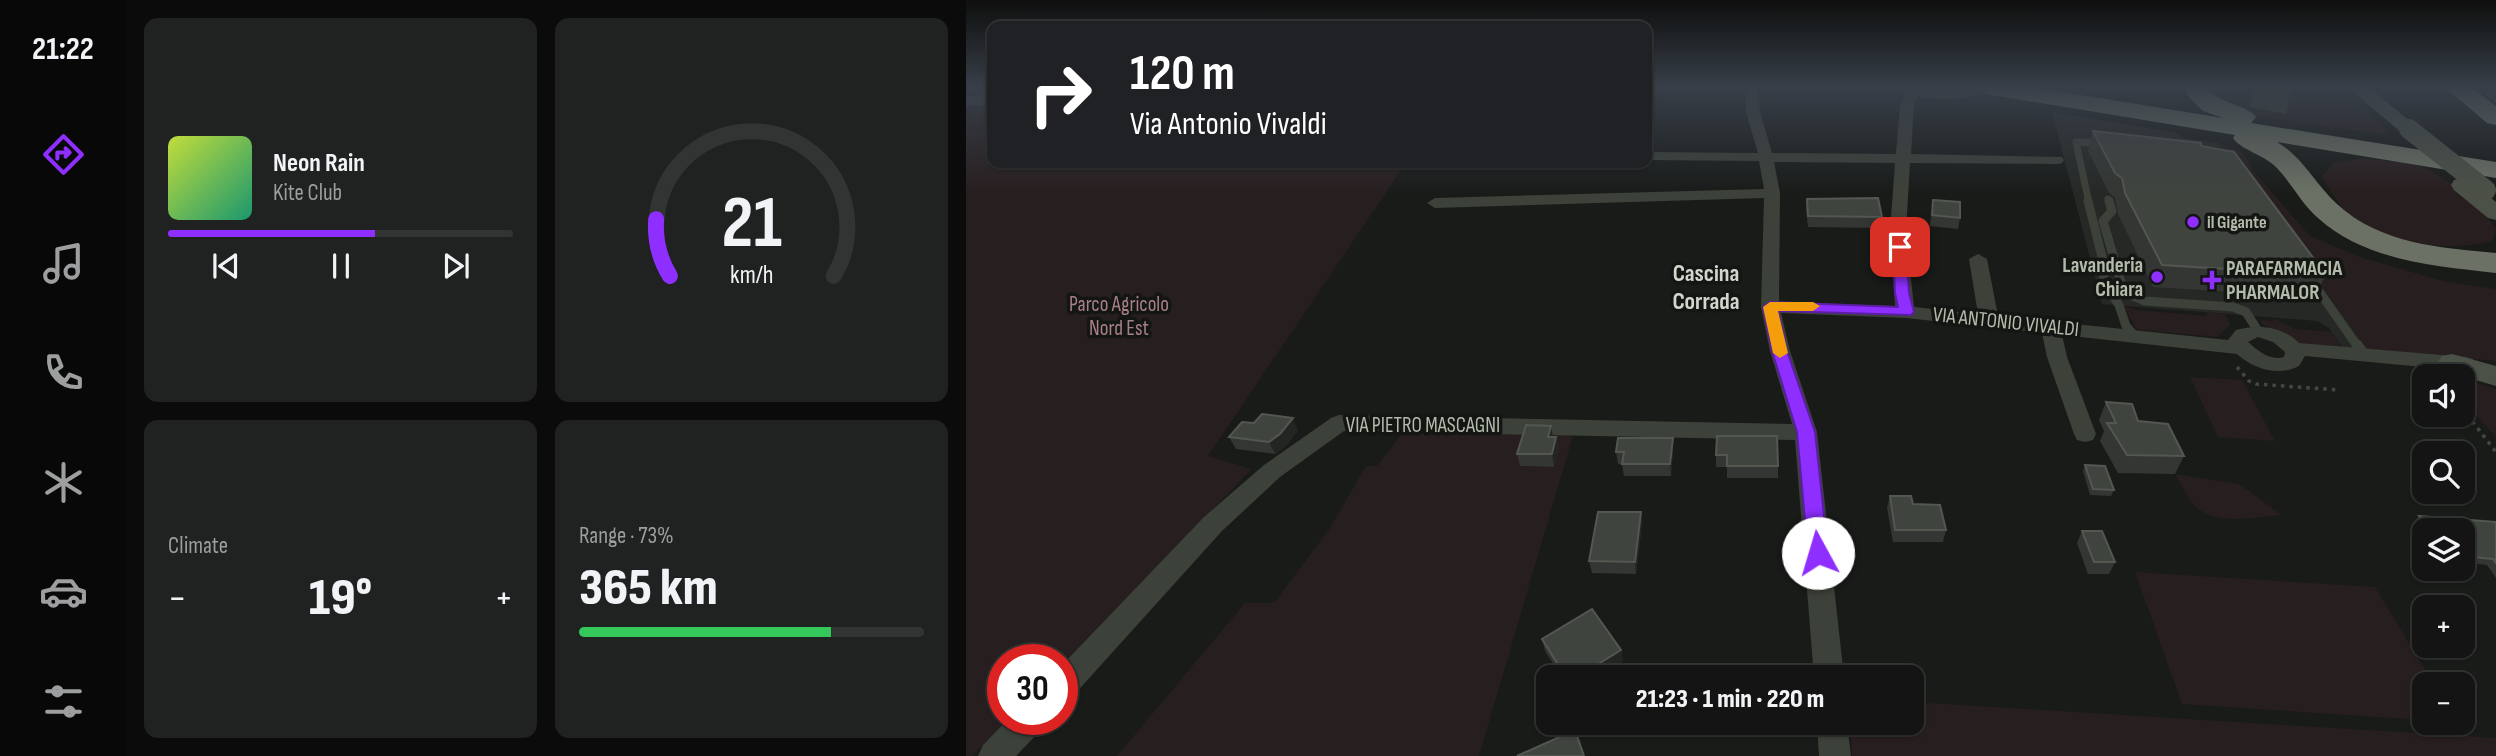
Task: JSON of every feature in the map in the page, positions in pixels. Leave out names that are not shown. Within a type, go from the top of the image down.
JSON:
[{"type":"highway","points":[[2180,123],[2251,139],[2278,154],[2326,210],[2356,232],[2435,256],[2496,263]]},
{"type":"highway","points":[[2256,123],[2342,137],[2397,138]]},
{"type":"highway","points":[[2256,123],[2397,138],[2448,148],[2494,173]]},
{"type":"highway","points":[[2290,123],[2342,137]]},
{"type":"highway","points":[[2307,185],[2307,166],[2315,158],[2349,152],[2397,138]]},
{"type":"highway","points":[[2435,256],[2468,256],[2496,252]]},
{"type":"main road","points":[[2381,123],[2496,213]]},
{"type":"main road","points":[[2386,123],[2397,138],[2494,173]]},
{"type":"main road","points":[[2452,363],[2496,376]]},
{"type":"street","points":[[1756,123],[1772,192],[1770,307],[1780,351],[1806,432],[1828,665]]},
{"type":"street","points":[[1906,123],[1898,231],[1902,293],[1906,312]]},
{"type":"street","points":[[1652,156],[2057,160]]},
{"type":"street","points":[[1435,203],[1772,192]]},
{"type":"street","points":[[1978,259],[1989,320]]},
{"type":"street","name":"VIA ANTONIO VIVALDI","points":[[1770,307],[1906,312],[2050,326],[2136,337],[2277,364],[2291,362],[2295,358],[2294,349]]},
{"type":"street","points":[[2050,326],[2057,357],[2085,434]]},
{"type":"street","points":[[2238,356],[2239,337],[2258,331],[2283,339],[2294,349],[2496,367]]},
{"type":"street","name":"VIA PIETRO MASCAGNI","points":[[1078,668],[1213,524],[1280,464],[1339,423],[1806,432]]},
{"type":"street","points":[[994,756],[1014,735]]},
{"type":"street","points":[[1833,735],[1835,756]]},
{"type":"lane","points":[[2118,145],[2083,141],[2076,142],[2075,146],[2105,269],[2103,281],[2119,305],[2126,326],[2136,337]]},
{"type":"lane","points":[[2108,199],[2112,211],[2103,221],[2124,292],[2134,299],[2145,301],[2234,307],[2246,312],[2258,331]]},
{"type":"lane","points":[[2301,266],[2364,355]]},
{"type":"path","points":[[2238,356],[2249,381],[2256,384],[2339,390]]},
{"type":"path","points":[[2475,425],[2496,452]]},
{"type":"shaded area","points":[[2055,123],[2119,123],[2218,143],[2368,350],[2343,348],[2329,328],[2317,321],[2102,304]]},
{"type":"green space","name":"Parco Agricolo Nord Est","points":[[966,123],[987,123],[987,168],[1403,168],[1208,456],[1252,469],[1078,648],[1078,644],[987,644],[987,735],[992,735],[972,756],[966,756]]},
{"type":"green space","points":[[2305,123],[2380,123],[2388,135]]},
{"type":"green space","points":[[2218,143],[2243,153],[2256,174],[2310,236],[2357,256],[2443,281],[2496,289],[2496,361],[2368,350]]},
{"type":"green space","points":[[2364,158],[2418,166],[2434,172],[2474,203],[2491,221],[2496,229],[2492,241],[2462,246],[2417,243],[2356,222],[2340,205],[2322,176],[2334,163]]},
{"type":"green space","points":[[2124,306],[2137,310],[2207,316],[2207,312],[2225,314],[2230,324],[2218,337],[2141,330],[2135,327]]},
{"type":"green space","points":[[2274,318],[2294,329],[2332,332],[2343,348],[2295,343],[2261,323],[2262,320],[2273,321]]},
{"type":"green space","points":[[2190,377],[2242,380],[2275,441],[2218,437]]},
{"type":"green space","points":[[2475,383],[2496,389],[2496,437],[2475,414]]},
{"type":"green space","points":[[1408,426],[1575,429],[1479,756],[1117,756],[1245,603],[1274,603],[1330,528],[1366,466],[1377,466]]},
{"type":"green space","points":[[2175,474],[2239,484],[2282,515],[2238,519],[2215,517],[2193,504]]},
{"type":"green space","points":[[2135,572],[2375,587],[2412,648],[2412,658],[2418,658],[2427,672],[2412,672],[2412,719],[2182,704]]},
{"type":"green space","points":[[1924,703],[2412,733],[2412,735],[2496,738],[2496,756],[1852,756],[1851,735],[1924,735]]},
{"type":"building","name":"il Gigante","points":[[2093,131],[2201,143],[2201,146],[2234,152],[2326,275],[2162,265],[2125,193],[2122,178],[2115,173]]},
{"type":"building","points":[[1878,198],[1882,217],[1808,216],[1807,199]]},
{"type":"building","points":[[1933,200],[1960,202],[1960,218],[1932,215]]},
{"type":"building","points":[[2106,402],[2132,404],[2138,421],[2168,424],[2184,456],[2127,455],[2107,423],[2116,423]]},
{"type":"building","points":[[1262,414],[1293,418],[1280,434],[1269,442],[1229,437],[1242,422],[1254,423]]},
{"type":"building","points":[[1526,425],[1551,426],[1548,437],[1556,437],[1552,454],[1517,454]]},
{"type":"building","points":[[1717,436],[1777,436],[1778,466],[1727,466],[1727,455],[1716,455]]},
{"type":"building","points":[[1618,438],[1673,438],[1670,464],[1622,464],[1624,452],[1616,452]]},
{"type":"building","points":[[2085,465],[2105,466],[2114,490],[2093,489]]},
{"type":"building","points":[[1890,496],[1911,496],[1913,504],[1940,505],[1946,530],[1895,530]]},
{"type":"building","points":[[1598,512],[1641,512],[1635,562],[1589,561]]},
{"type":"building","points":[[2475,520],[2496,522],[2496,563],[2493,559],[2475,557]]},
{"type":"building","points":[[2082,531],[2102,531],[2115,562],[2094,562]]},
{"type":"building","points":[[1592,609],[1621,650],[1597,665],[1558,665],[1542,639]]},
{"type":"building","points":[[1564,735],[1577,735],[1584,756],[1517,756]]},
{"type":"slow traffic","points":[[1780,353],[1770,307],[1813,306]]},
{"type":"place","name":"il Gigante","points":[[2193,222]]},
{"type":"place","name":"Lavanderia Chiara","points":[[2157,277]]},
{"type":"place","name":"PARAFARMACIA PHARMALOR","points":[[2212,280]]},
{"type":"district","name":"Cascina Corrada","points":[[1706,287]]},
{"type":"route","points":[[1818,553],[1806,432],[1780,351],[1770,307],[1815,306],[1906,312],[1902,293],[1900,247]]}]
